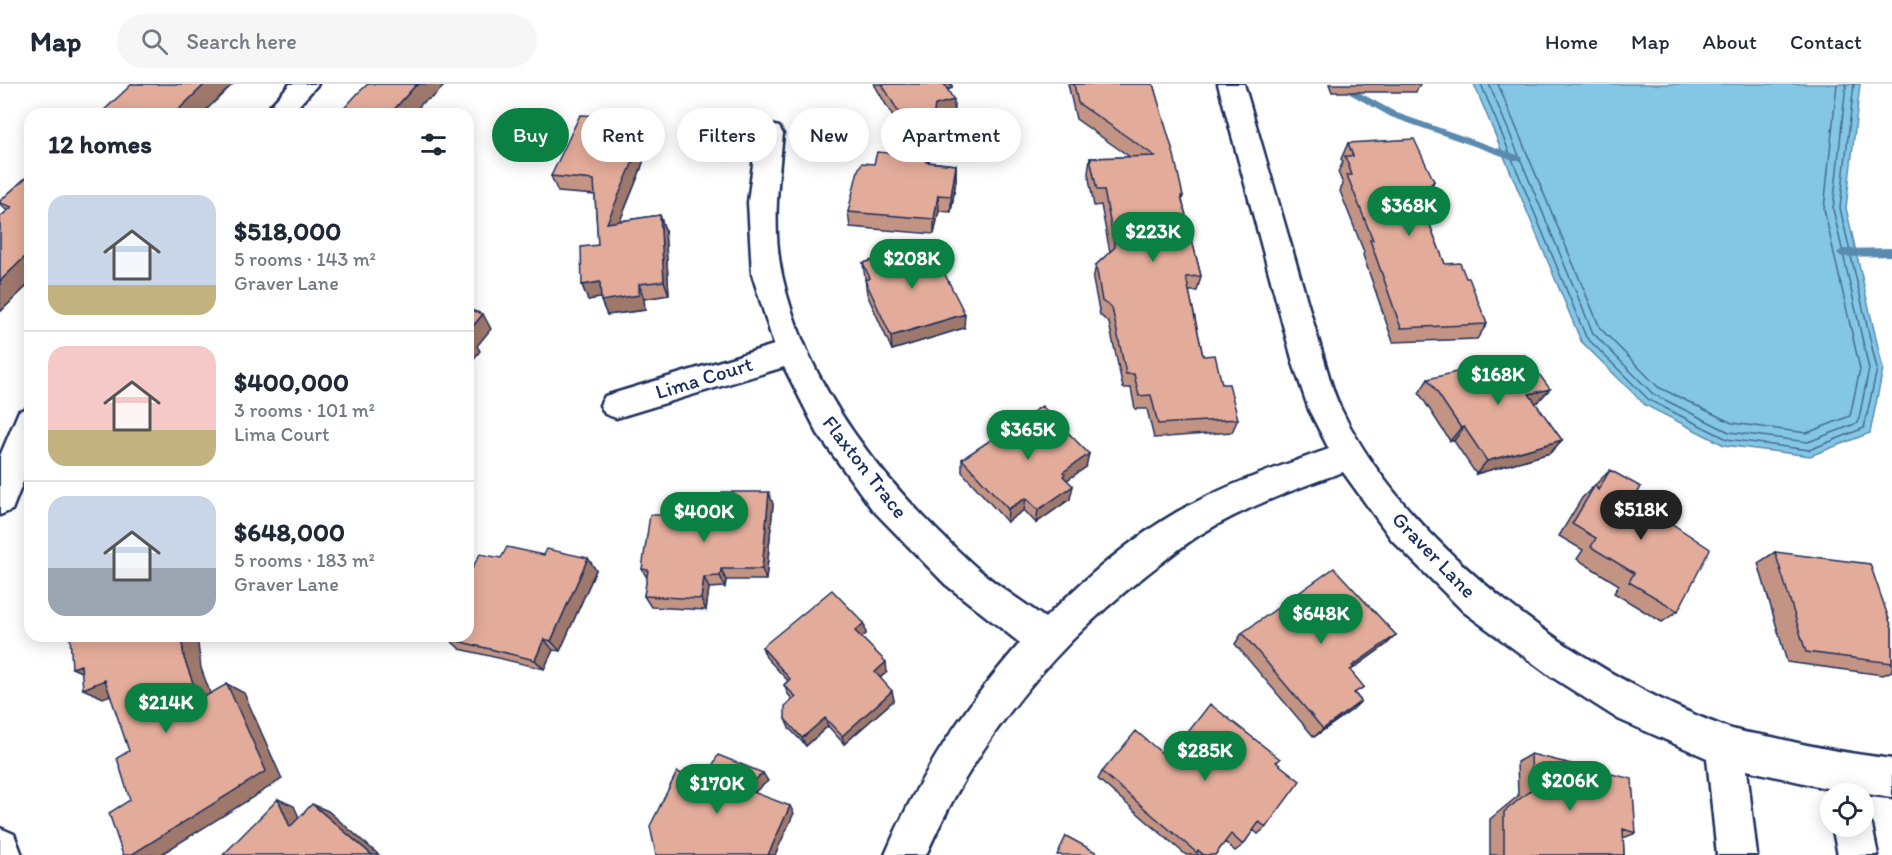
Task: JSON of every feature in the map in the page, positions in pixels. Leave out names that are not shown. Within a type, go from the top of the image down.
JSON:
[{"type":"street","points":[[282,108],[305,84]]},
{"type":"street","name":"Graver Lane","points":[[1231,84],[1310,366],[1325,410],[1350,456],[1404,529],[1477,600],[1565,665],[1630,706],[1725,746],[1842,783],[1892,778]]},
{"type":"street","name":"Flaxton Trace","points":[[767,162],[762,202],[767,274],[792,352],[829,425],[884,499],[957,573],[1045,640]]},
{"type":"street","name":"Lima Court","points":[[616,405],[792,352]]},
{"type":"street","points":[[0,500],[24,436]]},
{"type":"street","points":[[905,855],[919,821],[978,722],[1045,640],[1115,576],[1189,523],[1267,484],[1350,456]]},
{"type":"street","points":[[1725,746],[1737,855]]},
{"type":"street","points":[[1854,837],[1858,855]]},
{"type":"street","points":[[0,849],[2,855]]},
{"type":"water","points":[[1474,84],[1860,84],[1846,208],[1883,369],[1870,433],[1810,456],[1724,445],[1645,405],[1581,341]]},
{"type":"building","points":[[132,84],[205,84],[180,108],[106,108]]},
{"type":"building","points":[[368,84],[420,84],[415,86],[395,108],[344,108]]},
{"type":"building","points":[[882,84],[944,84],[954,100],[935,105],[935,108],[896,108]]},
{"type":"building","points":[[1074,84],[1153,84],[1174,155],[1183,196],[1181,196],[1201,276],[1186,277],[1203,356],[1215,355],[1222,384],[1229,384],[1238,419],[1158,424],[1151,395],[1139,396],[1134,374],[1126,374],[1112,308],[1102,301],[1096,265],[1115,247],[1104,190],[1097,190],[1090,158],[1155,156],[1078,103]]},
{"type":"building","points":[[581,115],[581,162],[633,162],[607,223],[660,215],[664,281],[639,284],[639,295],[601,301],[600,282],[582,285],[581,247],[598,245],[594,180],[551,176],[558,162],[569,162],[569,138]]},
{"type":"building","points":[[1414,139],[1434,181],[1419,197],[1445,264],[1460,263],[1466,278],[1469,278],[1487,324],[1401,328],[1370,240],[1373,240],[1347,175],[1352,175],[1345,156],[1353,156],[1348,143]]},
{"type":"building","points":[[877,152],[881,152],[881,162],[956,165],[951,196],[938,195],[934,219],[848,212],[858,170],[862,163],[874,164]]},
{"type":"building","points":[[24,179],[24,258],[0,281],[0,217],[12,207],[0,201]]},
{"type":"building","points":[[929,243],[965,314],[891,336],[865,280],[870,278],[863,263]]},
{"type":"building","points":[[474,311],[483,314],[474,325]]},
{"type":"building","points":[[1525,355],[1550,389],[1529,394],[1562,440],[1487,461],[1464,427],[1461,428],[1428,379]]},
{"type":"building","points":[[1042,406],[1089,454],[1063,472],[1065,474],[1063,476],[1073,486],[1038,510],[1026,498],[1008,509],[962,459]]},
{"type":"building","points":[[1610,470],[1641,487],[1634,499],[1669,519],[1668,521],[1710,549],[1678,611],[1629,582],[1634,573],[1591,547],[1596,538],[1572,524],[1595,485],[1598,490]]},
{"type":"building","points":[[722,492],[769,492],[762,569],[721,569],[720,576],[704,577],[701,599],[644,596],[648,570],[642,569],[650,515],[678,515],[680,501],[722,501]]},
{"type":"building","points":[[507,547],[544,555],[547,549],[588,558],[551,641],[544,639],[535,660],[461,642],[474,642],[474,565],[480,554],[501,558]]},
{"type":"building","points":[[1775,552],[1870,564],[1892,628],[1892,663],[1806,652]]},
{"type":"building","points":[[1334,568],[1396,635],[1352,666],[1354,668],[1350,670],[1364,687],[1354,693],[1361,701],[1323,729],[1242,633]]},
{"type":"building","points":[[832,590],[864,623],[855,631],[886,662],[875,672],[892,691],[842,736],[825,718],[802,738],[785,719],[785,706],[796,697],[784,685],[790,679],[762,647]]},
{"type":"building","points":[[70,642],[182,642],[184,658],[199,700],[227,684],[266,771],[131,855],[123,855],[109,813],[130,800],[117,758],[129,751],[105,680],[83,689],[81,665],[72,668]]},
{"type":"building","points":[[1210,704],[1280,759],[1276,762],[1300,781],[1266,827],[1259,822],[1243,845],[1231,834],[1215,855],[1204,855],[1198,850],[1197,853],[1102,772],[1136,731],[1164,755],[1178,737],[1182,740]]},
{"type":"building","points":[[1531,754],[1632,779],[1636,833],[1623,829],[1624,855],[1504,855],[1504,812],[1532,789]]},
{"type":"building","points":[[718,755],[763,773],[745,789],[790,806],[768,855],[656,855],[650,826],[677,772],[704,782]]},
{"type":"building","points":[[278,799],[290,827],[312,804],[372,855],[223,855]]},
{"type":"building","points":[[1066,836],[1101,855],[1057,855]]},
{"type":"waterway","points":[[1337,84],[1394,115],[1517,158]]},
{"type":"waterway","points":[[1842,253],[1892,252]]}]
